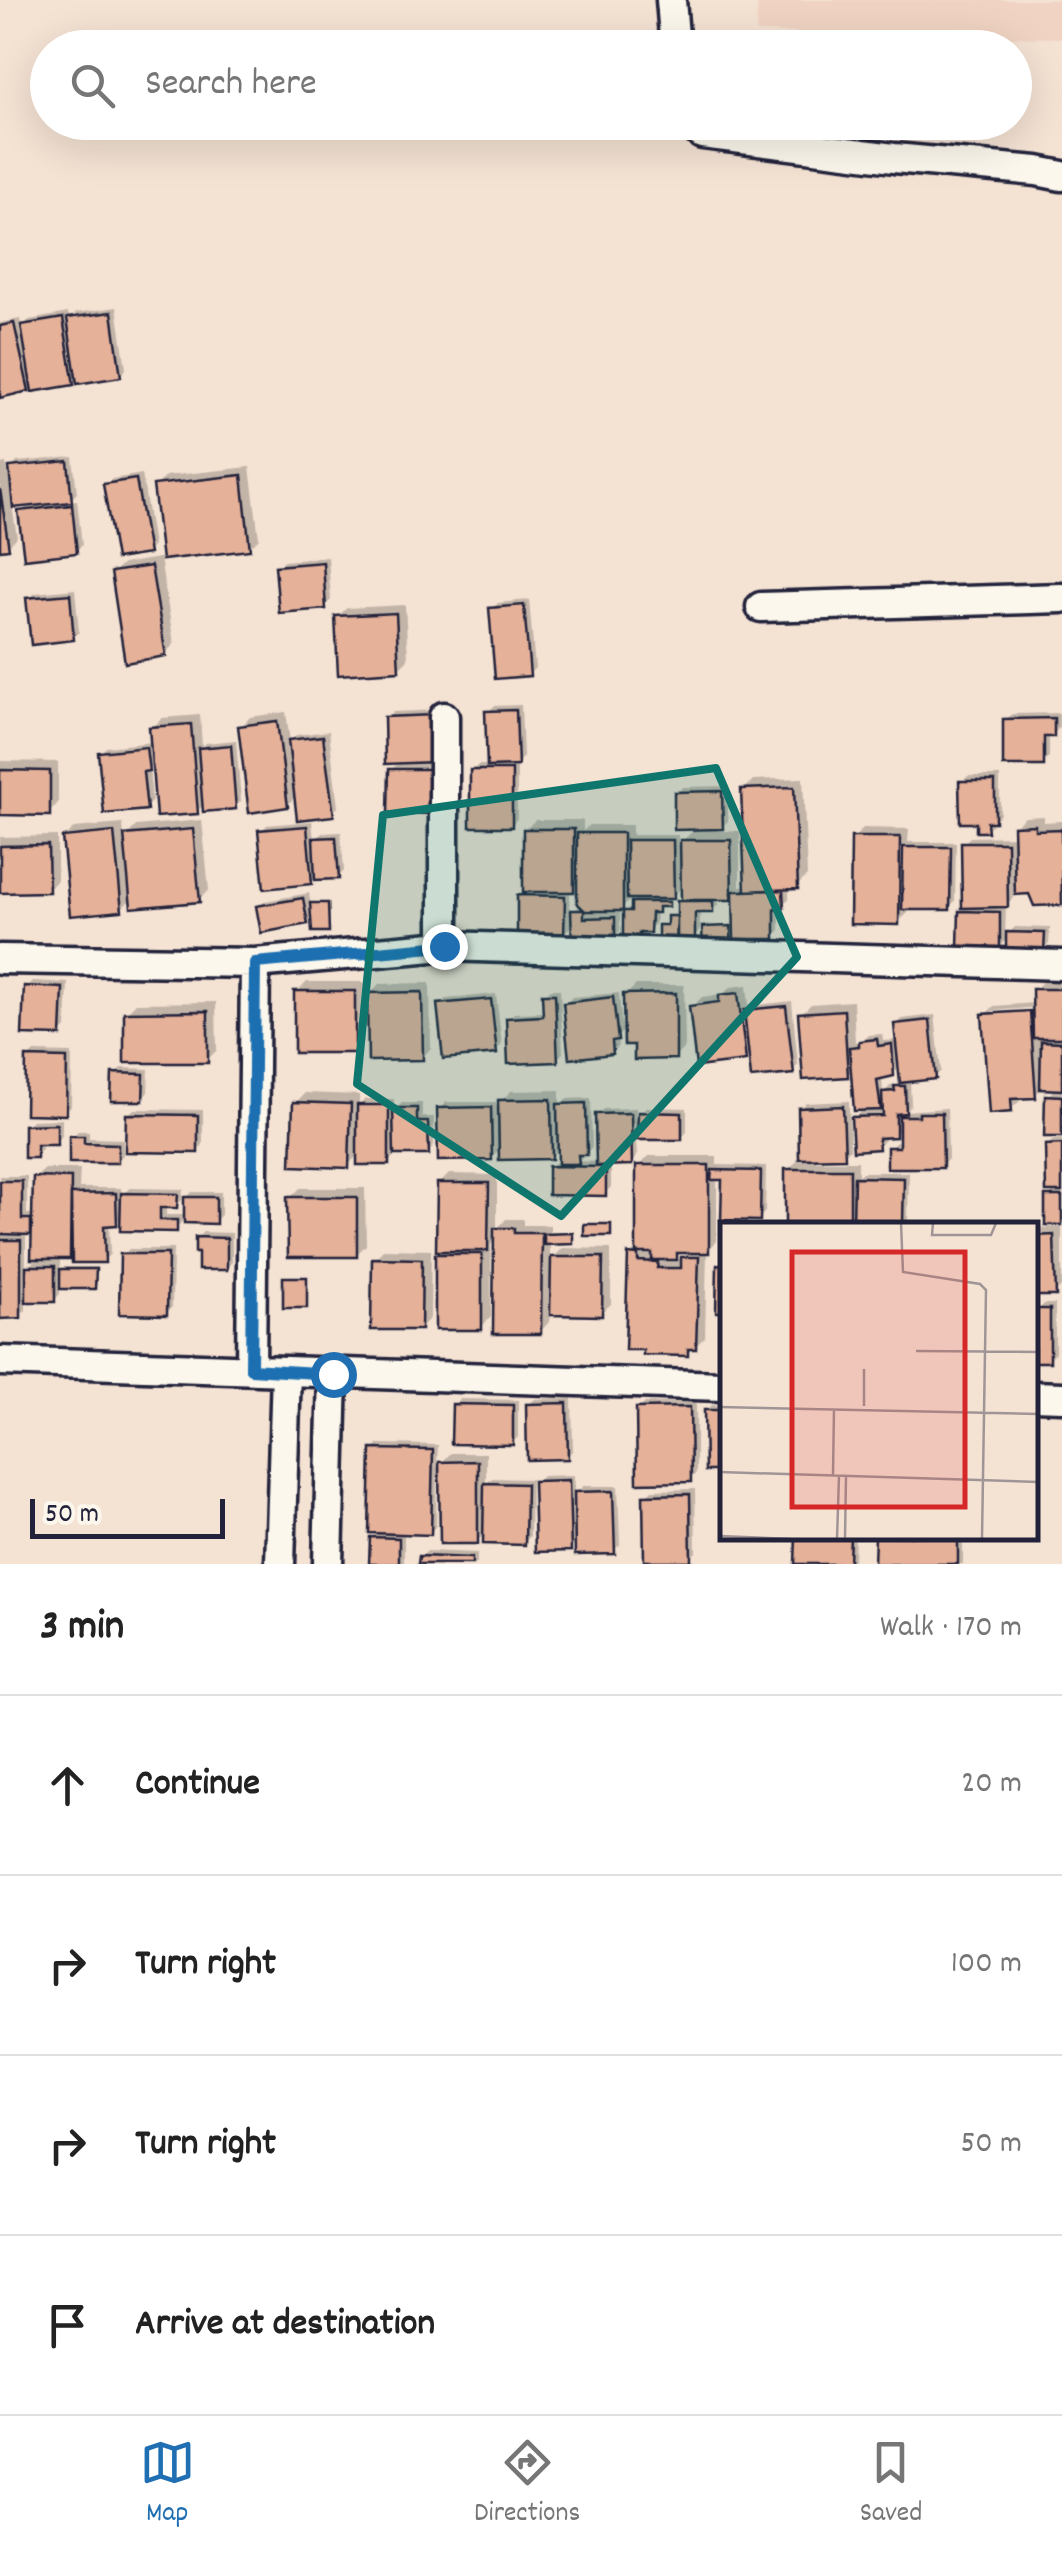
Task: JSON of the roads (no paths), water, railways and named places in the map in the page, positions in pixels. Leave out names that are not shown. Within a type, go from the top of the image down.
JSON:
[{"type":"street","points":[[671,0],[674,30]]},
{"type":"street","points":[[750,140],[1062,176]]},
{"type":"street","points":[[761,606],[1062,598]]},
{"type":"street","points":[[444,717],[444,946]]},
{"type":"street","points":[[0,959],[255,963],[444,946],[1062,965]]},
{"type":"street","points":[[251,1369],[255,963]]},
{"type":"street","points":[[0,1361],[720,1386]]},
{"type":"street","points":[[280,1564],[286,1371]]},
{"type":"street","points":[[328,1564],[333,1374]]},
{"type":"street","points":[[1037,1396],[1062,1397]]}]
